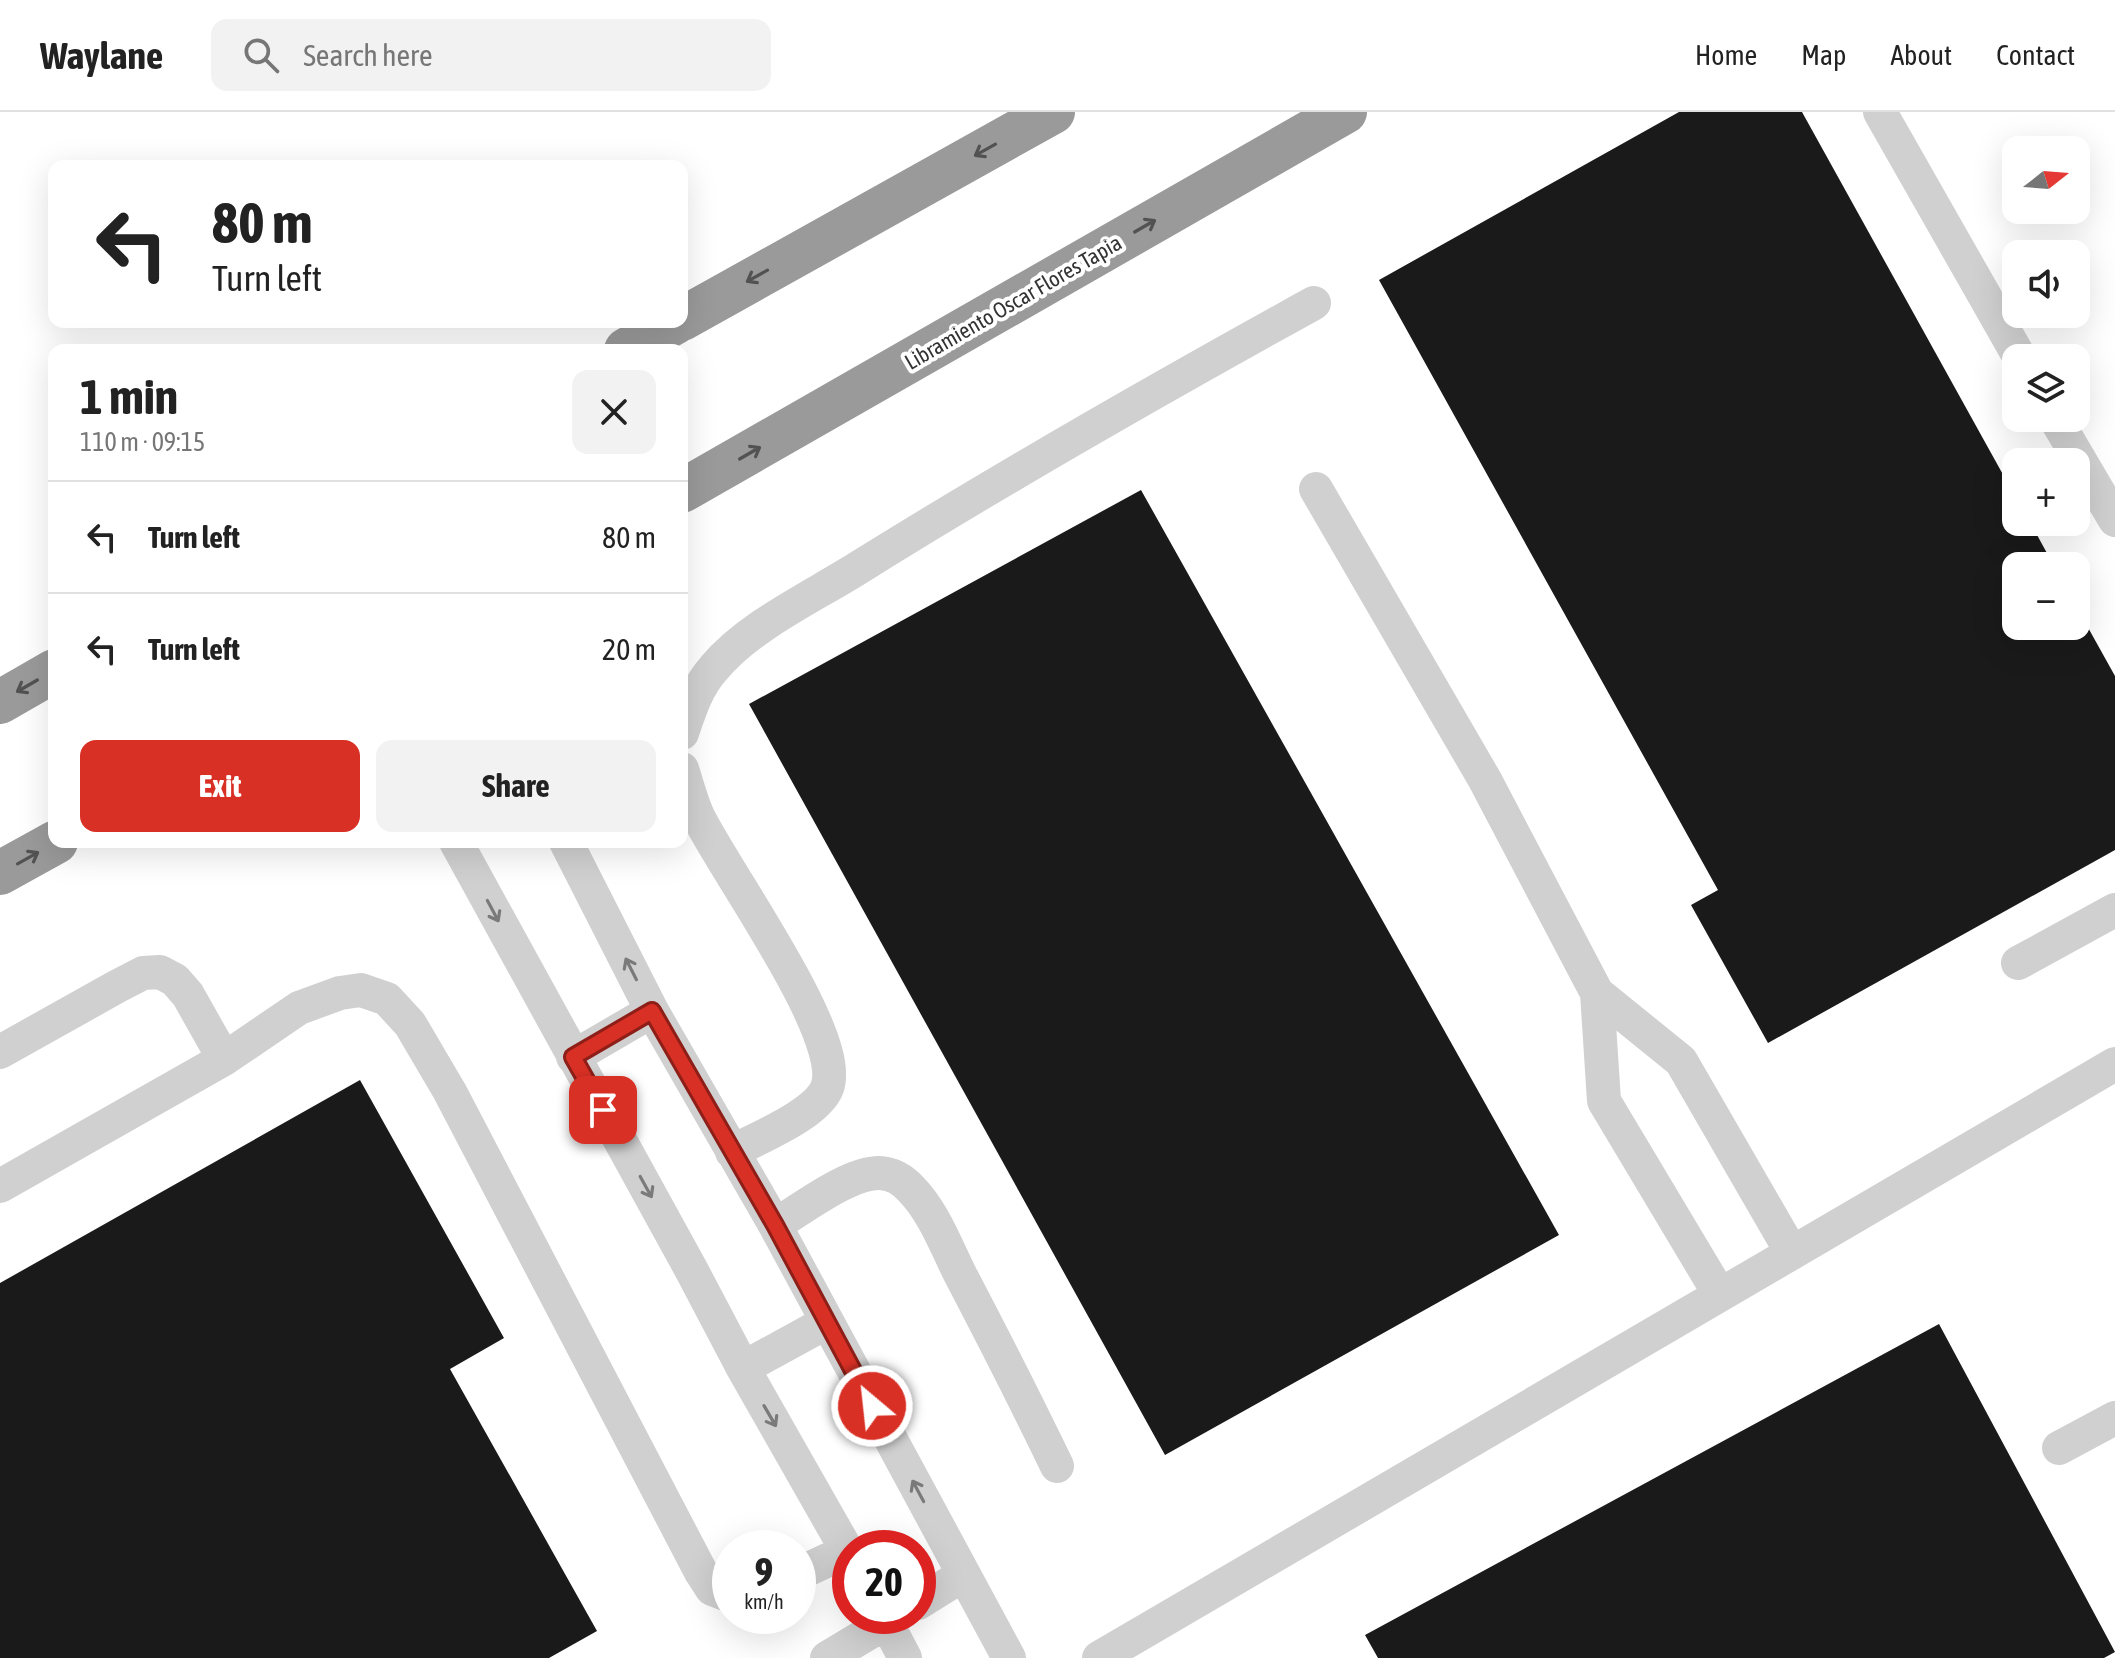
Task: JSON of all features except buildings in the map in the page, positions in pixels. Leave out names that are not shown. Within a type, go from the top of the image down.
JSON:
[{"type":"highway","points":[[688,316],[1053,112]]},
{"type":"highway","name":"Libramiento Oscar Flores Tapia","points":[[688,488],[1345,112]]},
{"type":"highway","points":[[637,344],[665,328]]},
{"type":"highway","points":[[0,702],[48,674]]},
{"type":"highway","points":[[0,873],[48,846]]},
{"type":"lane","points":[[1880,112],[2012,344]]},
{"type":"lane","points":[[688,715],[693,700],[714,668],[752,633],[937,519],[1180,377],[1314,303]]},
{"type":"lane","points":[[2063,432],[2115,520]]},
{"type":"lane","points":[[1316,489],[1485,780],[1597,993],[1681,1061],[1792,1253]]},
{"type":"lane","points":[[688,787],[697,813],[733,880],[767,931],[814,1019],[830,1072],[827,1088],[814,1107],[732,1152]]},
{"type":"lane","points":[[459,848],[743,1368],[835,1530]]},
{"type":"lane","points":[[569,848],[652,1011],[775,1225],[1009,1658]]},
{"type":"lane","points":[[2018,963],[2115,910]]},
{"type":"lane","points":[[0,1052],[143,973],[160,972],[175,980],[188,995],[224,1059]]},
{"type":"lane","points":[[0,1186],[224,1059],[299,1008],[340,993],[361,990],[387,999],[410,1024],[450,1092],[712,1589]]},
{"type":"lane","points":[[1597,993],[1604,1101],[1720,1295]]},
{"type":"lane","points":[[573,1057],[652,1011]]},
{"type":"lane","points":[[1099,1658],[2115,1064]]},
{"type":"lane","points":[[775,1225],[864,1175],[880,1173],[896,1177],[911,1188],[954,1261],[1057,1466]]},
{"type":"lane","points":[[743,1368],[827,1322]]},
{"type":"lane","points":[[2059,1448],[2115,1418]]},
{"type":"lane","points":[[936,1592],[963,1575]]},
{"type":"lane","points":[[827,1658],[864,1634]]},
{"type":"lane","points":[[895,1634],[905,1658]]},
{"type":"route","points":[[603,1110],[573,1057],[652,1011],[775,1225],[872,1406]]}]
